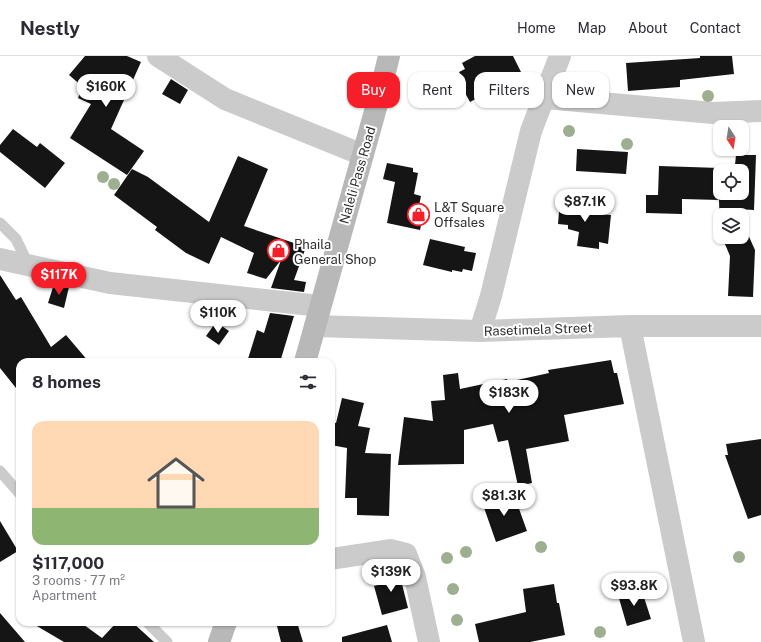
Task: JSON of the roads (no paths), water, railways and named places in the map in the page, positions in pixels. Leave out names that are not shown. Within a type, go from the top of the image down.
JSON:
[{"type":"main road","name":"Naleli Pass Road","points":[[306,358],[389,56]]},
{"type":"main road","points":[[219,642],[225,626]]},
{"type":"street","points":[[158,56],[225,98],[363,155]]},
{"type":"street","points":[[480,331],[491,296],[531,131],[560,56]]},
{"type":"street","points":[[545,98],[713,113],[761,111]]},
{"type":"street","name":"Rasetimela Street","points":[[0,259],[110,283],[317,316],[480,331],[630,326],[761,326]]},
{"type":"street","points":[[630,326],[694,642]]},
{"type":"street","points":[[335,558],[390,550],[406,554],[415,577],[429,642]]},
{"type":"lane","points":[[0,224],[16,239],[28,264]]},
{"type":"lane","points":[[0,471],[16,489]]},
{"type":"lane","points":[[151,626],[167,642]]},
{"type":"place","name":"L&T Square Offsales","points":[[419,214]]},
{"type":"place","name":"Phaila General Shop","points":[[279,251]]}]
